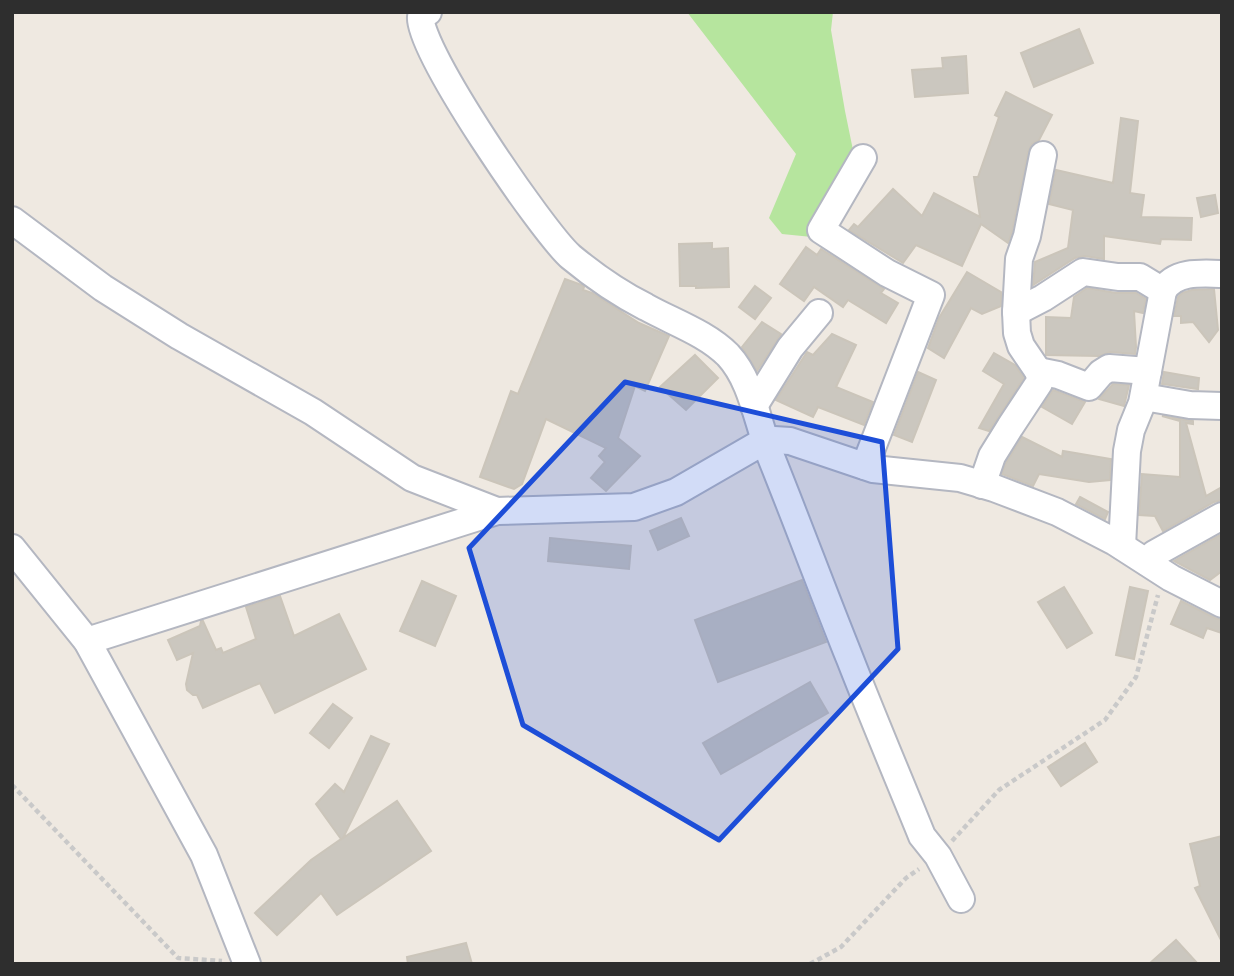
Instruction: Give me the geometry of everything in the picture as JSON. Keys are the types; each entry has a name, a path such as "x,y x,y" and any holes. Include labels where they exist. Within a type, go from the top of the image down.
{"street":[{"path":"428,12 421,17 420,24 425,39 469,118 551,235 570,256 611,286 643,306 691,329 724,352 741,371 765,443 922,836 938,856 961,899"},
{"path":"982,485 992,456 1040,383 1038,371 1021,346 1016,312 1019,259 1027,236 1043,155"},
{"path":"863,158 821,230 887,273 931,295 864,466"},
{"path":"12,220 103,288 178,336 313,412 412,478 497,511"},
{"path":"1016,312 1043,299 1083,272 1140,277 1163,291"},
{"path":"1122,546 1127,451 1131,429 1146,384 1163,291 1167,284 1178,277 1222,274"},
{"path":"754,406 790,348 819,313"},
{"path":"1038,371 1058,375 1089,387 1109,368 1190,405 1222,406"},
{"path":"87,641 497,511 634,507 676,492 759,444 774,440 790,441 873,469 960,478 1033,502 1058,512 1122,546 1171,578 1222,604"},
{"path":"1147,562 1154,554 1222,516"},
{"path":"12,548 87,641 204,855 247,963"}],"path":[{"path":"810,964 841,947 906,878 938,856 999,789 1105,720 1136,677 1156,597 1171,578"},
{"path":"12,785 178,958 247,963"}],"highlighted area":[{"path":"625,382 882,442 898,649 719,840 523,725 469,548"}],"green space":[{"path":"687,12 833,12 831,30 854,155 812,237 782,234 769,218 796,154"}],"building":[{"path":"1079,29 1093,63 1034,87 1021,53"},
{"path":"966,56 968,93 915,97 912,70 943,68 942,58"},
{"path":"1006,92 1052,115 1039,140 1032,144 1028,152 1008,243 981,224 962,266 916,245 903,263 849,230 854,224 858,227 893,189 922,216 934,193 980,217 974,177 978,177 999,117 995,115"},
{"path":"1121,118 1138,121 1130,193 1144,195 1141,217 1192,218 1191,240 1161,239 1160,244 1104,236 1104,259 1085,256 1075,258 1033,285 1035,262 1068,248 1073,210 1049,204 1056,170 1113,183"},
{"path":"1215,195 1218,213 1201,217 1197,198"},
{"path":"712,243 712,249 728,248 729,287 680,286 679,244"},
{"path":"806,247 817,255 821,249 884,289 881,293 898,303 886,323 848,300 843,307 814,287 804,301 780,284"},
{"path":"967,272 1001,292 1001,306 982,314 971,308 944,358 928,348 939,318"},
{"path":"565,279 582,285 583,290 639,323 669,336 645,391 635,386 618,438 640,456 606,491 591,478 605,462 599,456 606,448 546,419 522,484 514,489 480,477 511,391 518,394"},
{"path":"755,286 771,298 755,319 739,307"},
{"path":"1087,288 1136,293 1146,299 1143,313 1134,311 1135,354 1110,352 1099,356 1046,355 1046,317 1071,318 1074,297"},
{"path":"1214,289 1218,330 1209,342 1193,322 1181,323 1181,316 1174,316 1178,297 1182,293"},
{"path":"762,322 781,334 757,371 742,347"},
{"path":"832,334 856,345 836,387 873,402 864,425 818,407 813,417 776,400 807,352 813,355"},
{"path":"994,353 1015,365 1024,378 989,431 979,428 1004,384 983,371"},
{"path":"695,355 718,378 686,410 660,387"},
{"path":"918,372 936,380 912,442 894,435"},
{"path":"1164,372 1199,378 1198,389 1162,384"},
{"path":"1113,384 1129,385 1124,406 1099,399"},
{"path":"1053,390 1085,402 1072,424 1042,407"},
{"path":"1162,416 1193,421 1193,424 1186,423 1206,496 1222,487 1222,500 1163,531 1155,516 1139,515 1142,474 1180,477 1180,421"},
{"path":"1022,437 1062,457 1063,451 1111,459 1110,480 1089,482 1039,474 1033,486 1002,474"},
{"path":"1080,497 1108,512 1105,519 1076,504"},
{"path":"681,518 689,536 658,550 650,531"},
{"path":"1222,534 1222,571 1210,580 1174,561"},
{"path":"550,538 631,546 629,569 548,561"},
{"path":"802,580 826,642 718,682 695,620"},
{"path":"422,581 456,596 435,646 400,631"},
{"path":"1064,587 1092,633 1067,648 1038,602"},
{"path":"1130,587 1148,591 1134,659 1116,655"},
{"path":"280,596 294,636 339,614 366,669 275,713 260,683 203,708 197,695 187,690 193,653 177,660 168,640 200,626 203,621 216,650 221,648 223,653 256,639 246,607"},
{"path":"1181,601 1222,620 1222,633 1207,628 1203,638 1171,624"},
{"path":"810,682 828,713 721,774 703,743"},
{"path":"333,704 352,718 329,748 310,733"},
{"path":"371,736 389,744 343,838 397,801 431,851 337,915 321,893 277,935 255,913 311,860 341,839 316,804 335,784 344,792"},
{"path":"1085,743 1097,762 1061,786 1048,767"},
{"path":"1222,836 1222,942 1195,888 1200,886 1190,844"},
{"path":"1176,940 1198,964 1149,964"},
{"path":"466,943 472,964 408,964 407,957"}]}
